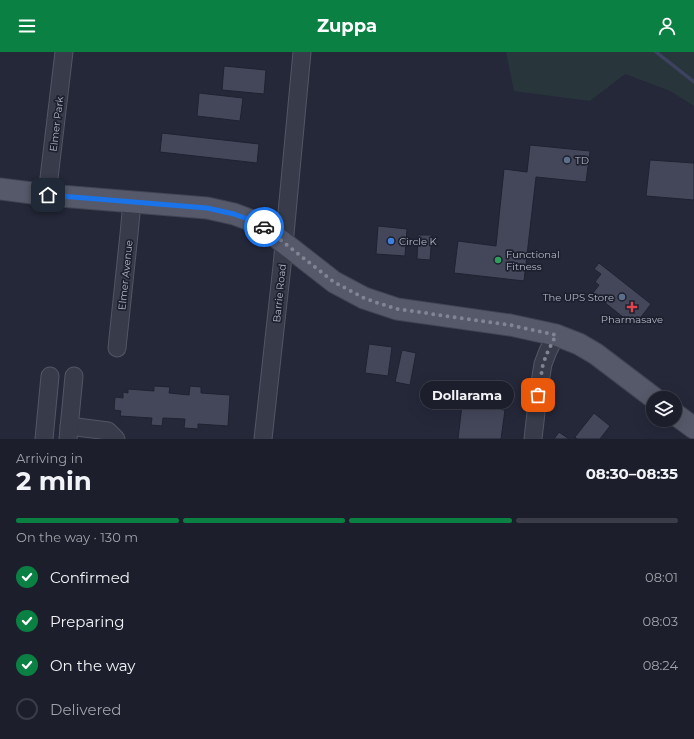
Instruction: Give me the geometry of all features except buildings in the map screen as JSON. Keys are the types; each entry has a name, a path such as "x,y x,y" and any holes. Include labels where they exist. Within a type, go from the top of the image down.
{"main road":[{"path":"0,190 207,208 234,214 250,220 266,229 334,282 364,298 397,309 510,325 556,335 579,344 596,354 646,392"},
{"path":"682,419 694,428"}],"street":[{"name":"Elmer Park","path":"48,195 64,52"},
{"name":"Barrie Road","path":"263,439 284,243 302,52"},
{"name":"Elmer Avenue","path":"116,348 132,202"},
{"path":"533,439 543,364 556,335"},
{"path":"44,439 50,376"},
{"path":"74,376 68,432 108,431 116,439"}],"shaded area":[{"path":"506,52 694,52 694,106 670,91 625,74 590,101 514,91"}],"waterway":[{"path":"656,52 694,82"}],"way so far":[{"path":"264,227 334,282 364,298 397,309 510,325 556,335 543,364 538,395"}],"place":[{"name":"TD","path":"567,160"},
{"name":"Circle K","path":"391,241"},
{"name":"Functional Fitness","path":"498,260"},
{"name":"The UPS Store","path":"622,297"},
{"name":"Pharmasave","path":"632,307"},
{"name":"Dollarama","path":"538,395"}],"route":[{"path":"48,195 207,208 234,214 264,227"}]}
